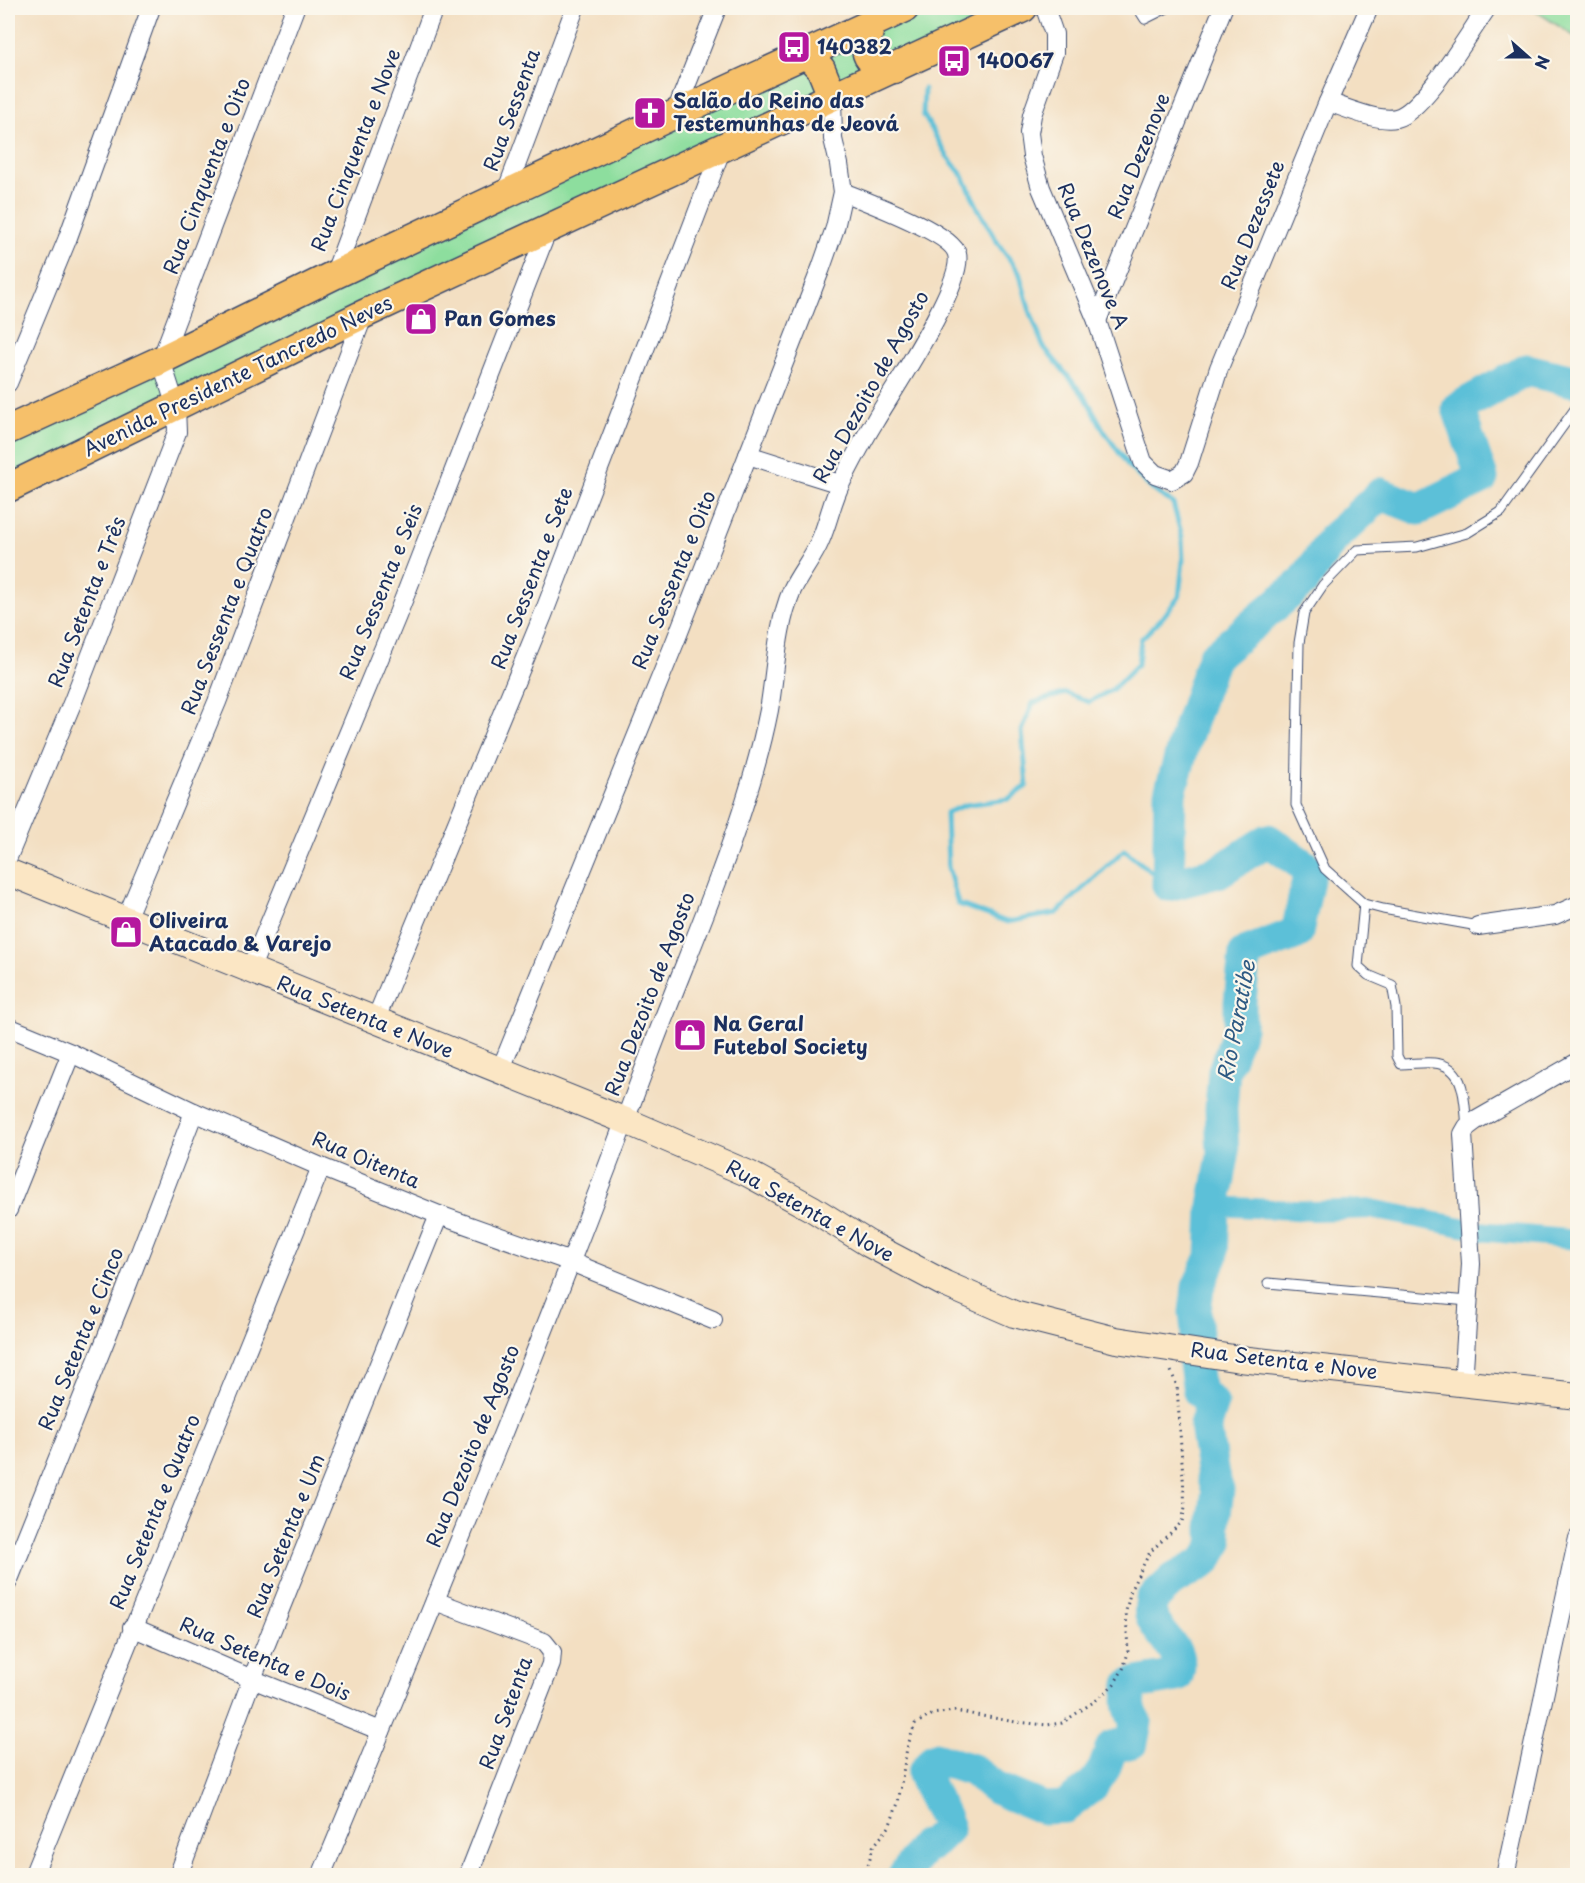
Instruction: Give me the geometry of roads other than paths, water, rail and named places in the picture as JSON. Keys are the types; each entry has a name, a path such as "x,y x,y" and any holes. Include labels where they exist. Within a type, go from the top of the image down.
{"main road":[{"path":"8,430 872,21 904,8"},
{"name":"Avenida Presidente Tancredo Neves","path":"9,490 364,314 1023,8"},
{"path":"872,21 865,46 869,58 876,64 894,69"},
{"path":"806,53 821,69 832,96"}],"street":[{"path":"8,383 67,240 152,8"},
{"name":"Rua Cinquenta e Oito","path":"160,360 295,8"},
{"name":"Rua Cinquenta e Nove","path":"333,275 434,8"},
{"name":"Rua Sessenta","path":"505,195 575,8"},
{"path":"675,114 717,8"},
{"name":"Rua Dezenove A","path":"1045,8 1054,34 1054,53 1032,115 1029,133 1032,156 1041,188 1097,321 1143,462 1155,474 1172,480 1184,473 1189,463"},
{"name":"Rua Dezenove","path":"1097,321 1223,8"},
{"path":"1328,102 1378,117 1394,118 1406,114 1447,66 1487,8"},
{"name":"Rua Dezessete","path":"1189,463 1219,368 1365,9"},
{"name":"Rua Sessenta e Oito","path":"500,1071 748,455 835,228 843,192 833,139 832,96"},
{"name":"Rua Sessenta e Sete","path":"375,1021 543,615 722,148"},
{"name":"Rua Dezoito de Agosto","path":"321,1875 435,1601 571,1262 746,802 768,712 785,607 799,574 820,543 840,484 873,423 925,338 952,285 959,259 956,248 944,238 918,224 843,192"},
{"name":"Rua Sessenta e Seis","path":"250,970 397,616 548,229"},
{"name":"Rua Sessenta e Quatro","path":"125,921 218,702 364,314"},
{"name":"Rua Setenta e Três","path":"8,857 73,701 177,432 176,407 160,360"},
{"path":"748,455 840,484"},
{"name":"Rua Setenta e Nove","path":"8,872 626,1121 749,1174 813,1209 869,1244 945,1284 1014,1314 1116,1340 1240,1359 1578,1396"},
{"path":"1478,926 1554,915 1578,905"},
{"name":"Rua Oitenta","path":"8,1028 71,1053 194,1112 321,1167 439,1215 571,1262 713,1320"},
{"path":"8,1210 71,1053"},
{"path":"1463,1383 1471,1264 1463,1134 1467,1127 1503,1103 1578,1062"},
{"name":"Rua Setenta e Cinco","path":"8,1582 124,1294 194,1112"},
{"name":"Rua Setenta e Quatro","path":"33,1875 321,1167"},
{"name":"Rua Setenta e Um","path":"178,1875 252,1679 439,1215"},
{"path":"1505,1875 1578,1538"},
{"name":"Rua Setenta","path":"435,1601 544,1642 552,1652 551,1664 468,1875"},
{"name":"Rua Setenta e Dois","path":"132,1627 381,1731"}],"lane":[{"path":"1138,8 1145,19 1167,8"},
{"path":"1478,926 1364,904 1325,869 1296,805 1299,644 1304,613 1323,585 1357,550 1417,547 1467,533 1501,512 1578,405"},
{"path":"1364,904 1358,966 1368,975 1392,985 1396,1007 1397,1056 1401,1064 1436,1063 1450,1068 1461,1081 1467,1127"},
{"path":"1268,1283 1468,1302"}],"waterway":[{"path":"924,89 923,114 947,156 963,176 999,245 1019,272 1043,346 1086,398 1104,431 1130,468 1154,491 1173,503 1182,537 1183,561 1179,597 1141,639 1138,664 1113,689 1089,702 1066,693 1033,703 1022,731 1027,786 1008,799 965,805 946,813 948,867 958,904 1007,922 1057,913 1124,850 1168,885"},
{"name":"Rio Paratibe","path":"904,1876 924,1846 931,1845 948,1828 923,1774 935,1758 972,1770 997,1789 1043,1808 1065,1807 1093,1785 1104,1769 1112,1747 1132,1742 1136,1722 1129,1704 1131,1684 1177,1676 1178,1658 1154,1623 1151,1613 1152,1600 1174,1579 1205,1562 1217,1542 1213,1528 1218,1490 1213,1476 1205,1425 1212,1403 1199,1391 1194,1357 1198,1287 1212,1257 1214,1206 1223,1156 1221,1109 1224,1071 1240,1028 1245,953 1297,933 1310,870 1268,840 1218,872 1168,885 1170,793 1213,658 1304,581 1332,540 1381,494 1419,509 1482,478 1458,408 1527,370 1573,381 1578,379"},
{"path":"1214,1206 1314,1211 1372,1209 1462,1227"},
{"path":"1479,1231 1578,1240"}],"place":[{"name":"140382","path":"794,47"},
{"name":"140067","path":"954,61"},
{"name":"Salão do Reino das Testemunhas de Jeová","path":"650,113"},
{"name":"Pan Gomes","path":"421,319"},
{"name":"Oliveira Atacado & Varejo","path":"126,932"},
{"name":"Na Geral Futebol Society","path":"690,1035"}]}
